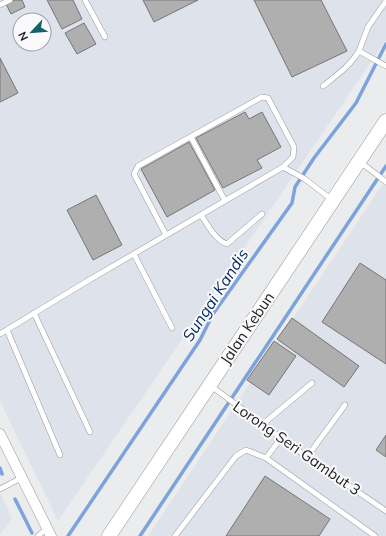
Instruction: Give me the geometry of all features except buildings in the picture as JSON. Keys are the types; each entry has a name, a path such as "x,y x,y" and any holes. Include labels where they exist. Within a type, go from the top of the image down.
{"main road":[{"name":"Jalan Kebun","path":"109,536 332,201 382,129"}],"street":[{"path":"0,434 49,532"}],"lane":[{"path":"0,5 10,0"},
{"path":"85,0 105,37"},
{"path":"323,86 346,68 354,59 359,51 368,27 386,1"},
{"path":"359,51 386,66"},
{"path":"0,334 84,283 283,167 293,157 294,147 268,98 262,97 138,166 134,174 166,235"},
{"path":"191,137 225,201"},
{"path":"359,161 384,180"},
{"path":"283,167 305,179 332,201"},
{"path":"201,215 213,232 222,242 227,244 262,214"},
{"path":"134,254 172,328"},
{"path":"34,313 90,432"},
{"path":"7,330 60,455"},
{"path":"263,424 312,383"},
{"name":"Lorong Seri Gambut 3","path":"209,385 307,457 386,511"},
{"path":"307,457 345,405"},
{"path":"266,458 281,438"},
{"path":"176,536 236,456 246,450 266,458 375,536"},
{"path":"0,490 21,478"},
{"path":"38,536 49,532"}],"shaded area":[{"path":"0,0 386,0 386,40 58,521 0,401"},
{"path":"386,179 386,536 148,536"},
{"path":"0,493 12,518 0,535"}],"waterway":[{"name":"Sungai Kandis","path":"68,536 200,340 213,314 292,203 295,187 314,158 356,103 386,44"},
{"path":"140,536 386,166"},
{"path":"0,468 2,474"},
{"path":"15,499 32,533"}]}
